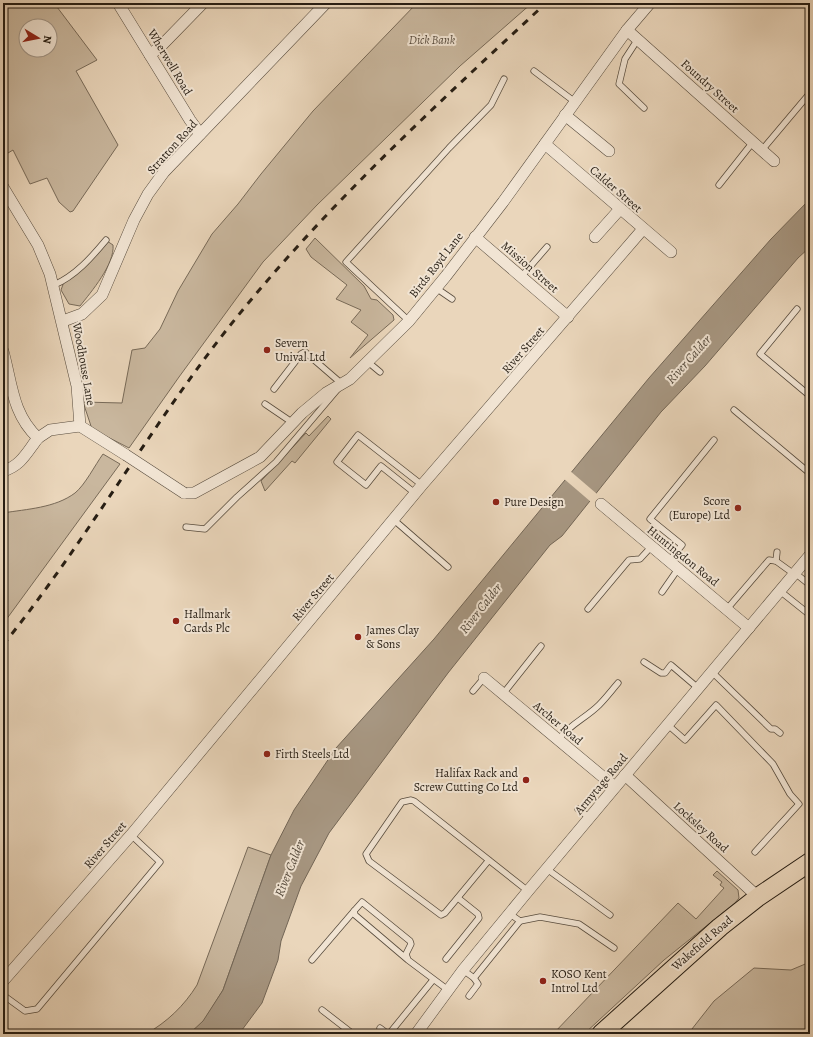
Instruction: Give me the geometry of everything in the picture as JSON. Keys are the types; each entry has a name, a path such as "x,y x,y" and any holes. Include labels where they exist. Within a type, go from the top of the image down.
{"main road":[{"name":"Wakefield Road","path":"601,1034 720,927 758,897 810,862"}],"street":[{"name":"Wherwell Road","path":"118,3 200,134"},
{"path":"150,55 163,44 203,3"},
{"name":"Stratton Road","path":"63,321 82,314 102,295 134,220 148,194 164,172 326,3"},
{"name":"Birds Royd Lane","path":"80,426 189,493 260,457 326,393 342,384 368,362 409,321 436,288 545,144 627,30 650,3"},
{"name":"Foundry Street","path":"627,30 774,161"},
{"path":"565,115 609,150"},
{"name":"Calder Street","path":"545,144 671,252"},
{"name":"Woodhouse Lane","path":"3,187 45,258 54,285 77,386 80,426"},
{"path":"595,237 620,209"},
{"name":"River Street","path":"3,981 131,835 419,489 643,229"},
{"name":"Mission Street","path":"475,237 568,317"},
{"path":"3,351 12,394 18,412 27,426 38,438"},
{"path":"3,471 22,461 38,438 50,430 80,426"},
{"name":"Huntingdon Road","path":"601,504 749,628"},
{"name":"Armytage Road","path":"416,1034 463,970 528,891 795,573 808,560"},
{"name":"Archer Road","path":"484,678 615,787"},
{"name":"Locksley Road","path":"625,775 758,897"}],"lane":[{"path":"638,39 625,59 619,84 644,108"},
{"path":"534,71 575,102"},
{"path":"409,321 346,262 449,148 491,105 504,78"},
{"path":"762,150 810,93"},
{"path":"719,185 753,142"},
{"path":"54,285 78,270 91,258 106,240"},
{"path":"521,277 547,247"},
{"path":"436,288 452,300"},
{"path":"797,309 760,354 810,396"},
{"path":"186,527 205,529 216,519 236,497 276,462 342,384 305,352 301,354 274,389"},
{"path":"368,362 380,372"},
{"path":"264,404 293,424"},
{"path":"734,410 807,471 810,467"},
{"path":"358,435 392,462 419,489 381,466 366,485 337,462 358,435"},
{"path":"669,561 682,545 650,519 714,440"},
{"path":"394,520 448,567"},
{"path":"588,609 629,560 640,559 651,547"},
{"path":"776,561 777,552"},
{"path":"727,609 769,560 776,561 810,585"},
{"path":"662,592 678,569"},
{"path":"780,591 810,615"},
{"path":"503,694 541,646"},
{"path":"644,662 661,673 665,672 671,665 698,688"},
{"path":"712,672 771,729 775,728 780,733"},
{"path":"473,691 484,678"},
{"path":"558,740 567,728 578,722 599,705 618,683"},
{"path":"668,725 685,740 716,705 773,764 790,794 799,804 755,852"},
{"path":"489,860 458,898 444,913 439,914 367,858 367,851 402,802 408,800 414,801 489,860 528,891"},
{"path":"578,809 590,818"},
{"path":"3,995 25,1011 37,1009 160,862 131,835"},
{"path":"547,869 610,914"},
{"path":"446,959 479,918 478,914 458,898"},
{"path":"312,960 362,902 410,941 411,944 406,954 408,960"},
{"path":"354,911 355,915 408,960 448,990"},
{"path":"510,914 520,921"},
{"path":"474,978 520,921 540,917 579,924 614,948"},
{"path":"463,970 474,978 478,984 469,996"},
{"path":"380,1028 389,1034 433,980"},
{"path":"322,1010 353,1034"}],"green space":[{"path":"3,3 54,3 97,60 76,71 118,145 73,211 70,212 59,202 47,178 30,184 13,150 3,156"},
{"name":"Dick Bank","path":"417,3 532,3 460,66 317,205 263,262 129,448 92,429 83,402 122,403 132,350 145,348 160,329 178,291 212,234 313,111"},
{"path":"315,238 364,286 371,299 377,300 393,315 394,320 350,358 368,335 351,322 361,310 336,299 347,285 311,257 306,249"},
{"path":"107,241 113,245 113,253 106,269 80,306 69,304 61,290 65,279"},
{"path":"328,416 331,419 295,463 292,461 265,491 261,481 306,433 309,436"},
{"path":"103,454 120,464 3,624 3,513 50,505 67,498 79,489"},
{"path":"248,847 271,855 223,990 203,1022 189,1034 146,1034 174,1013 197,985"},
{"path":"717,871 738,890 739,898 735,903 664,960 584,1034 553,1034 678,903 696,919 724,888 720,885 722,882 713,875"},
{"path":"810,962 810,1034 688,1034 714,1001 754,968 791,970"}],"water":[{"name":"River Calder","path":"810,199 810,247 798,258 705,366 661,412 562,536 550,545 448,673 329,833 301,886 281,941 278,960 262,1003 239,1034 189,1034 203,1021 223,990 271,855 294,810 336,748 434,639 649,378 771,239"}],"pier":[{"path":"569,470 597,494 591,502 563,478"}],"railway":[{"path":"3,645 60,570 193,375 221,337 258,292 336,205 418,123 546,3"}],"place":[{"name":"Severn Unival Ltd","path":"267,350"},
{"name":"Pure Design","path":"496,502"},
{"name":"Score (Europe) Ltd","path":"738,508"},
{"name":"Hallmark Cards Plc","path":"176,621"},
{"name":"James Clay & Sons","path":"358,637"},
{"name":"Firth Steels Ltd","path":"267,754"},
{"name":"Halifax Rack and Screw Cutting Co Ltd","path":"526,780"},
{"name":"KOSO Kent Introl Ltd","path":"543,981"}]}
